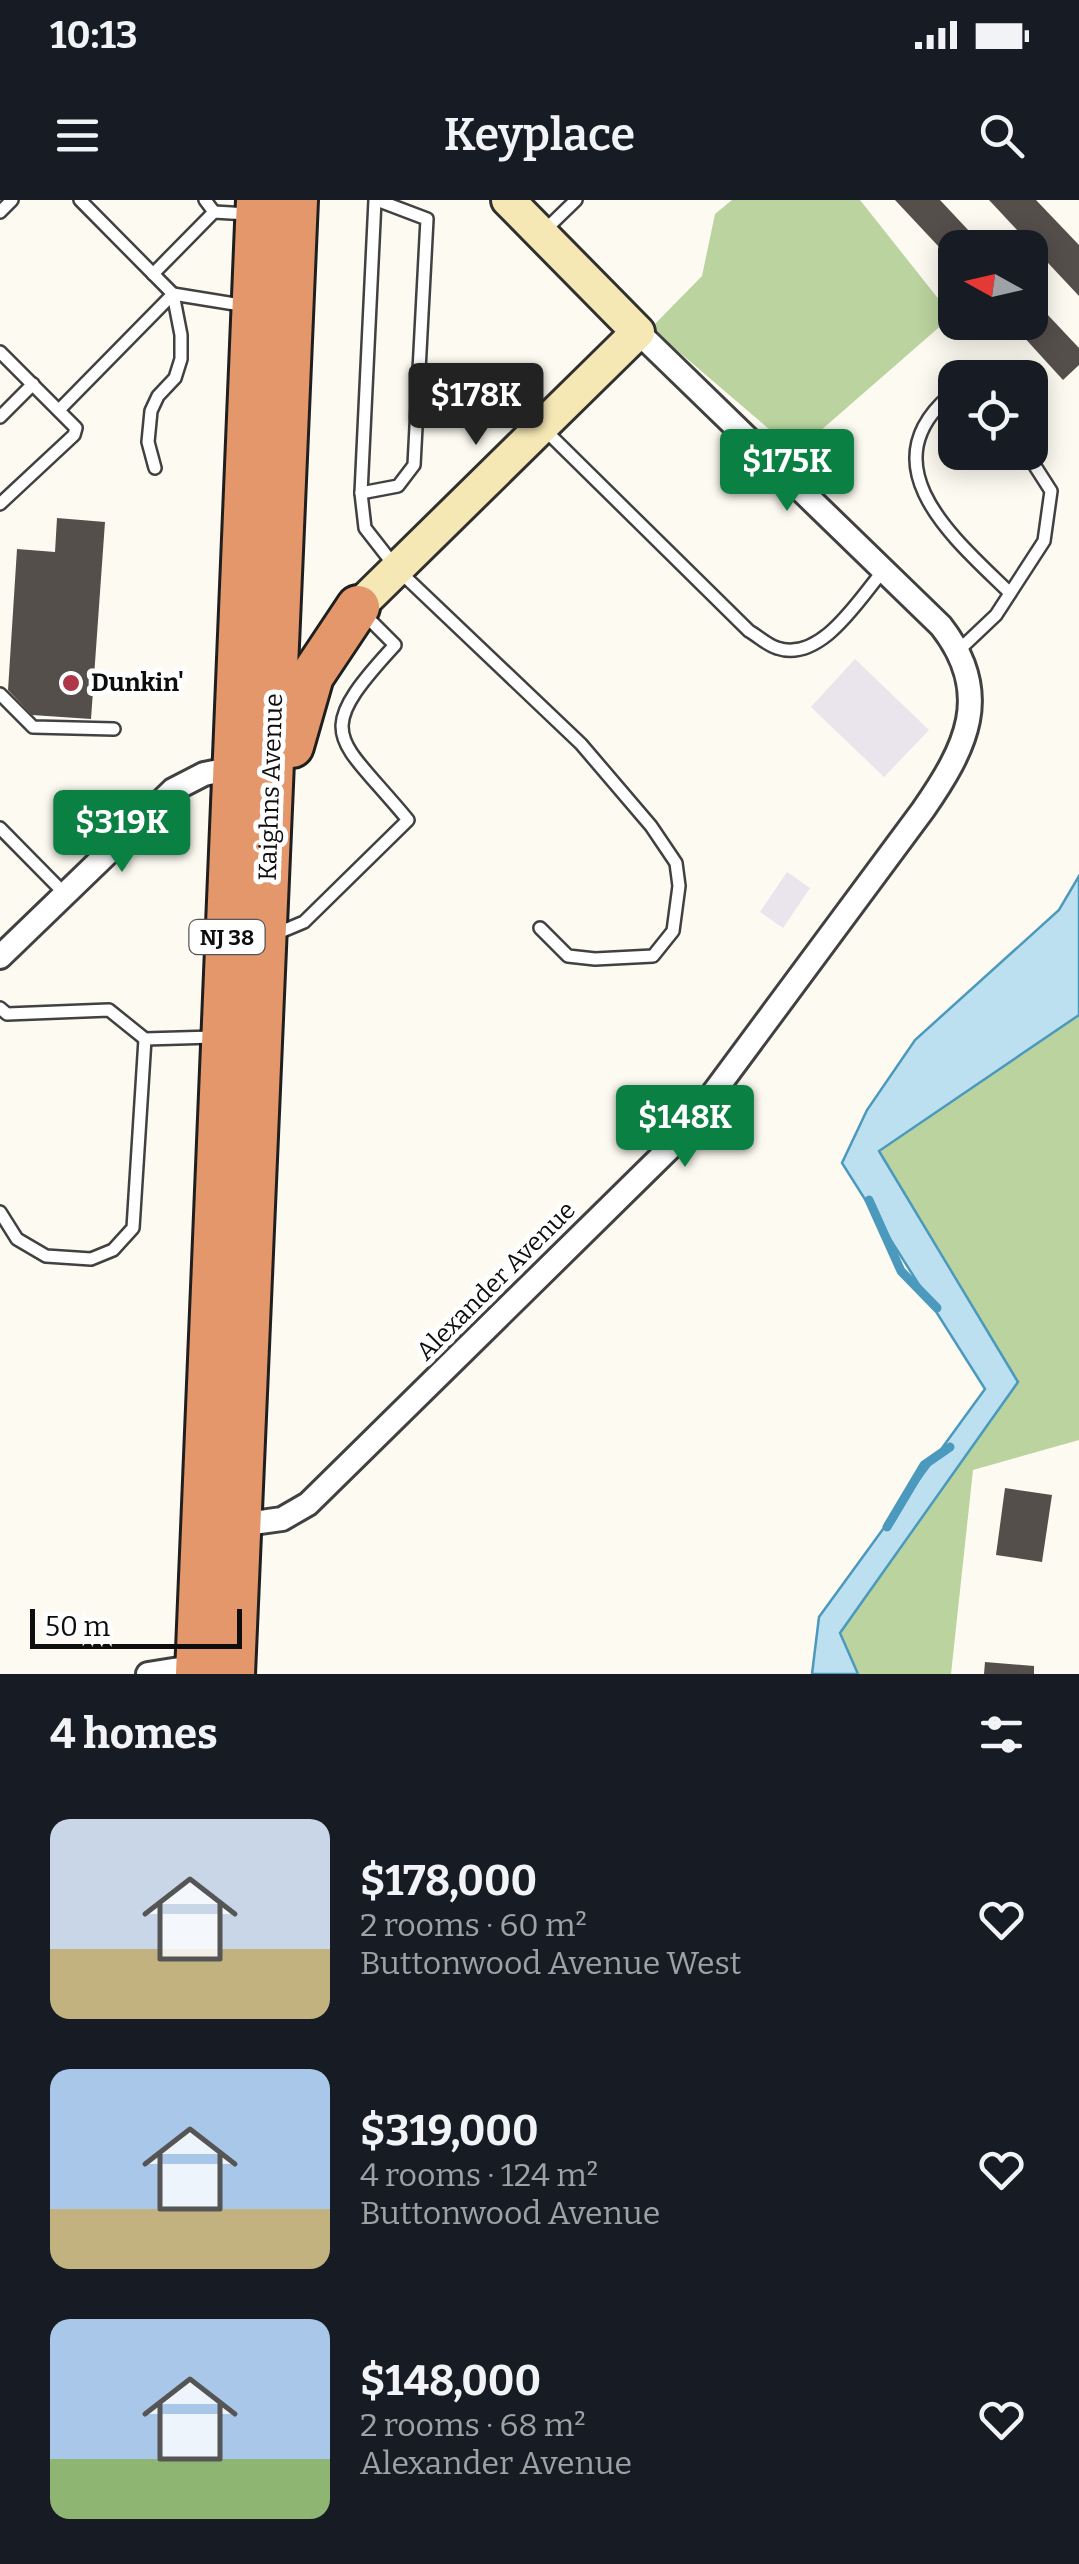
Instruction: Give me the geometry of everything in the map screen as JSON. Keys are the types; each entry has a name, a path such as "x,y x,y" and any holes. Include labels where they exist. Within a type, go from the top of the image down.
{"highway":[{"name":"Kaighns Avenue","path":"209,1671 222,1037 253,306 270,205"},
{"name":"Kaighns Avenue","path":"209,1671 239,1524 267,874 270,205"},
{"path":"267,874 303,695 358,608"}],"street":[{"path":"508,200 941,626 958,651"},
{"path":"358,608 638,332"},
{"name":"Alexander Avenue","path":"239,1524 282,1519 324,1490 680,1138 940,785 968,727 971,712 958,651"},
{"path":"0,957 173,790 204,774 234,768"},
{"path":"148,1674 209,1671"}],"lane":[{"path":"0,212 12,200"},
{"path":"80,200 173,294 181,359 175,378 158,396 150,412 148,442 155,468"},
{"path":"205,200 214,212"},
{"path":"360,493 398,486 414,465 426,218 376,200 360,493 364,528 397,569 581,744 651,826 676,862 680,886 672,931 653,956 568,956 540,928"},
{"path":"541,234 576,200"},
{"path":"153,274 214,212 270,205"},
{"path":"173,294 253,306"},
{"path":"60,408 173,294"},
{"path":"0,352 72,420 74,435 0,504"},
{"path":"0,416 33,384"},
{"path":"938,406 927,415 916,457 922,495 951,535 1010,593"},
{"path":"542,427 750,631 774,648 793,651 823,639 883,571"},
{"path":"958,651 996,615 1044,541 1051,490 1038,470"},
{"path":"264,938 304,922 408,820 340,738 340,720 355,688 395,645 358,608"},
{"path":"0,694 33,727 114,729"},
{"path":"0,828 65,894"},
{"path":"2,1015 108,1010 145,1039 222,1037"},
{"path":"0,1212 17,1239 46,1256 91,1259 113,1250 132,1228 145,1039"}],"shaded area":[{"path":"855,659 929,730 884,777 811,707"},
{"path":"787,872 810,888 783,928 760,912"}],"green space":[{"path":"732,200 860,200 938,298 938,328 796,452 651,328 702,276 715,214"},
{"path":"1079,1015 1079,1440 973,1470 951,1674 858,1674 839,1633 1018,1382 879,1151"}],"water":[{"path":"1079,876 1079,1015 879,1151 1018,1382 840,1633 858,1674 812,1674 819,1617 985,1389 842,1163 867,1110 915,1040 1059,910"}],"building":[{"path":"895,200 940,200 968,230 938,230 938,246"},
{"path":"989,200 1036,200 1079,245 1079,296 1048,263 1048,230 1017,230"},
{"path":"1048,315 1079,348 1079,365 1063,380 1026,340 1048,340"},
{"path":"57,518 105,522 91,719 32,715 8,690 17,549 55,552"},
{"path":"1005,1488 1052,1495 1042,1562 996,1555"},
{"path":"985,1662 1034,1666 1034,1674 984,1674"}],"waterway":[{"path":"869,1200 901,1271 937,1308"},
{"path":"887,1527 924,1465 950,1447"}],"place":[{"name":"Dunkin'","path":"71,683"}]}
